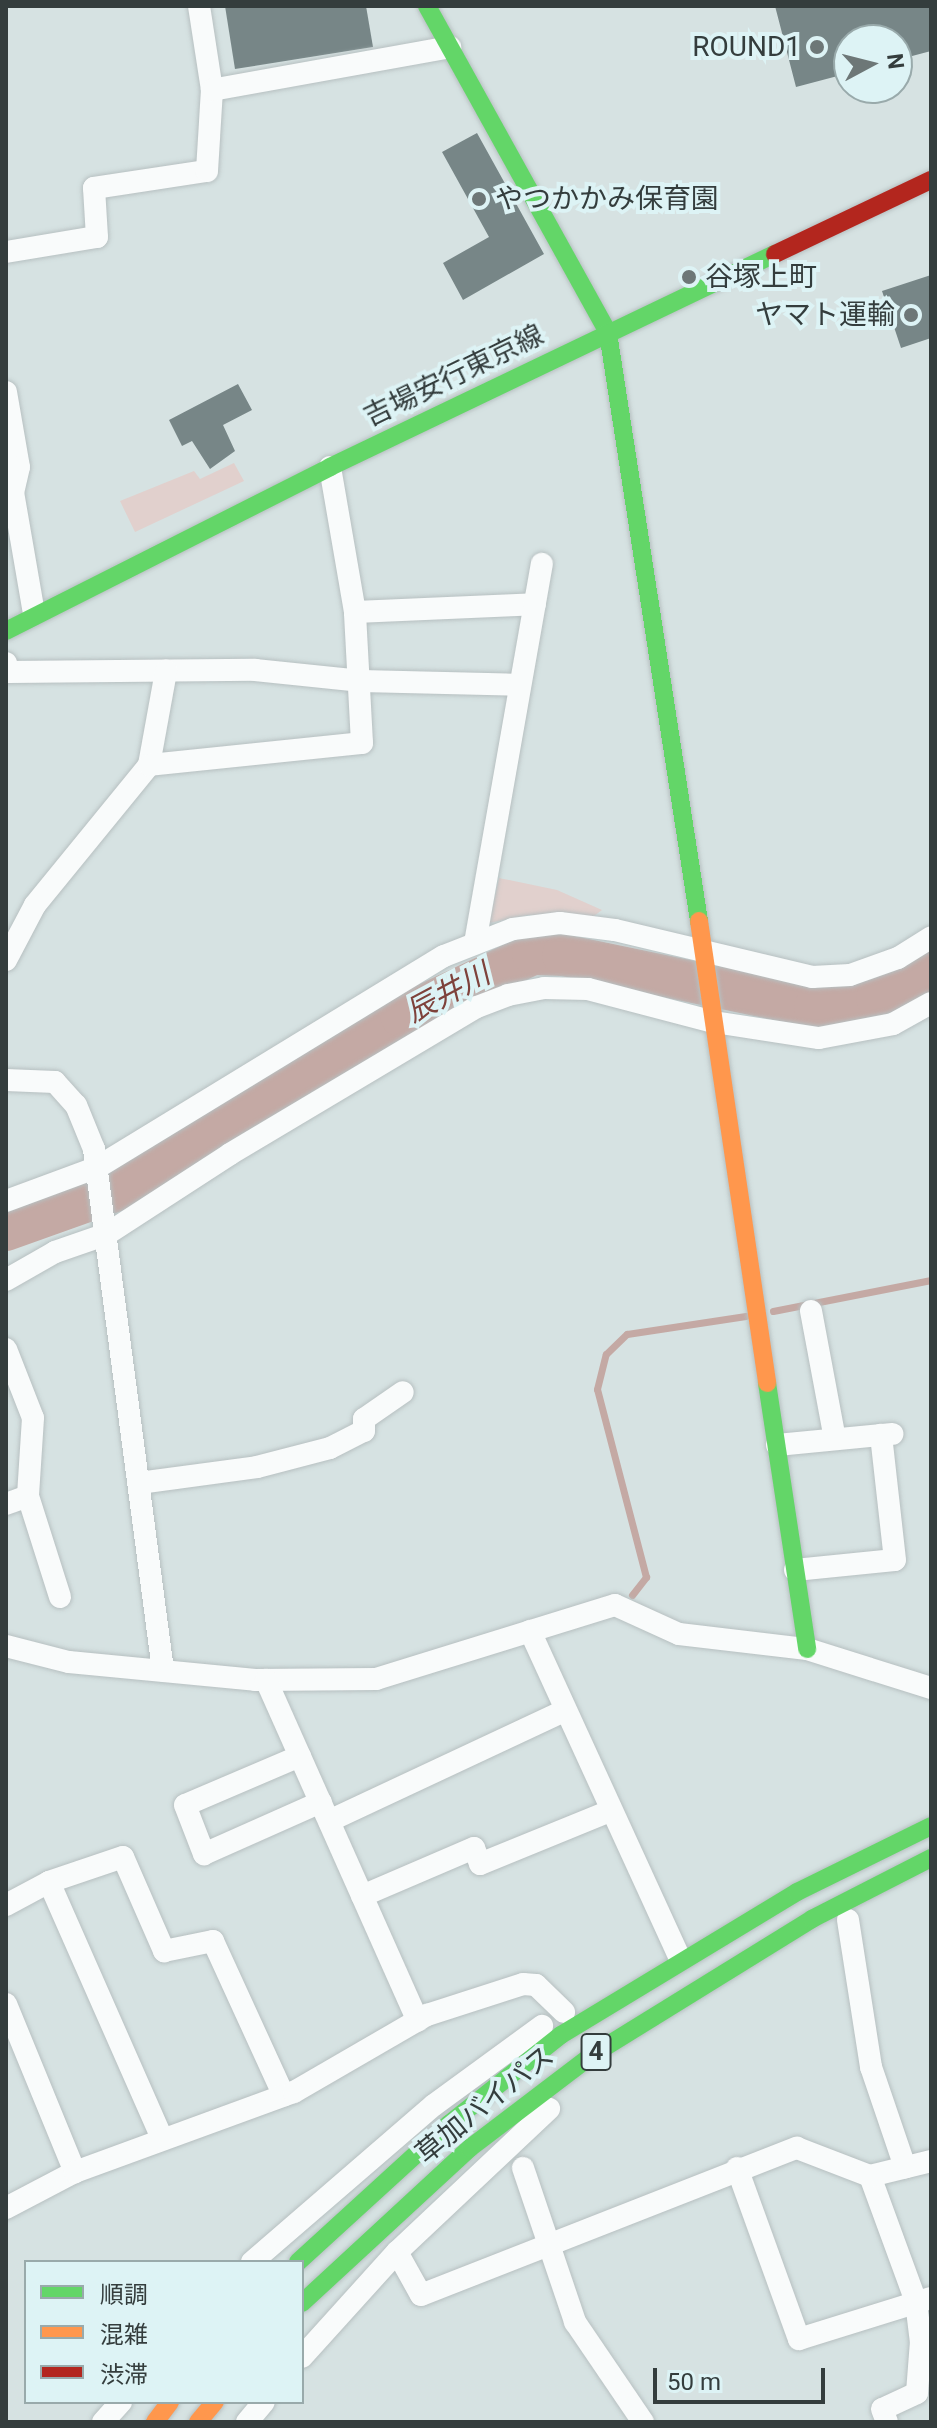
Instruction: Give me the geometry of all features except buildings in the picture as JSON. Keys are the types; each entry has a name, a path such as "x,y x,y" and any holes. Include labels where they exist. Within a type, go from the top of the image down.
{"main road":[{"path":"427,6 608,333 706,956 807,1649"},
{"name":"吉場安行東京線","path":"6,631 34,613 330,467 931,180"},
{"name":"草加バイパス","path":"300,2260 462,2114 561,2035 671,1964 931,1826"},
{"name":"草加バイパス","path":"304,2301 470,2148 592,2055 799,1927 931,1858"},
{"path":"155,2422 168,2404"},
{"path":"198,2422 213,2404"}],"street":[{"path":"6,252 97,237 94,188 207,171 212,90 199,6"},
{"path":"212,90 450,47"},
{"path":"6,392 19,467 13,492 34,613"},
{"path":"149,765 362,743 355,612 330,467"},
{"path":"475,943 542,564"},
{"path":"355,612 535,604"},
{"path":"6,663 8,672 255,670 361,681 520,685"},
{"path":"6,960 35,905 149,765 166,671"},
{"path":"6,1201 98,1172 252,1069 475,943 513,929 560,923 812,977 850,975 898,958 931,937"},
{"path":"6,1280 106,1227 353,1080 508,995 544,988 588,989 819,1038 893,1024 931,1003"},
{"path":"6,1080 55,1082 76,1105 98,1172 163,1670"},
{"path":"811,1311 835,1439"},
{"path":"6,1349 33,1418 28,1496 60,1597"},
{"path":"139,1483 257,1467 330,1448 364,1431 364,1419 403,1392"},
{"path":"777,1445 887,1434 895,1560 795,1570"},
{"path":"6,1504 28,1496"},
{"path":"6,1646 69,1662 266,1680 376,1679 615,1605 679,1634 807,1649 931,1688"},
{"path":"254,2260 434,2105 564,2012 671,1964 610,1811 562,1712 530,1631"},
{"path":"266,1680 418,2021"},
{"path":"300,1756 185,1805 204,1854 325,1812 562,1712"},
{"path":"362,1896 474,1848 480,1864 610,1811"},
{"path":"6,1905 49,1882 123,1857 164,1951 213,1941 284,2096"},
{"path":"49,1882 162,2138"},
{"path":"848,1920 871,2067 905,2167"},
{"path":"6,2208 75,2172 284,2096 418,2021 523,1984 536,1985 564,2012"},
{"path":"6,2004 75,2172"},
{"path":"304,2355 397,2252 554,2105 592,2055"},
{"path":"397,2252 421,2295 548,2241 797,2148 870,2176 931,2161"},
{"path":"523,2168 575,2322 643,2422"},
{"path":"737,2168 799,2339 923,2300"},
{"path":"870,2176 923,2300 917,2393 882,2409 887,2422"},
{"path":"103,2422 127,2404"},
{"path":"247,2422 262,2404"}],"shaded area":[{"path":"234,463 244,481 135,532 120,501 194,471 200,479"},
{"path":"499,878 557,890 602,910 594,916 528,915 489,923"}],"waterway":[{"name":"辰井川","path":"6,1230 124,1188 401,1016 533,954 563,955 815,1007 877,998 931,972"},
{"path":"773,1311 931,1280"},
{"path":"632,1595 646,1577 597,1389 606,1354 627,1334 746,1316"}],"traffic: fast":[{"path":"427,6 608,333 699,921"},
{"path":"6,631 330,467 775,254"},
{"path":"767,1383 807,1649"},
{"path":"300,2260 449,2124 561,2035 797,1892 931,1826"},
{"path":"304,2301 470,2148 592,2055 812,1919 931,1858"}],"traffic: slow":[{"path":"699,921 767,1383"},
{"path":"155,2422 168,2404"},
{"path":"198,2422 213,2404"}],"traffic: jam":[{"path":"775,254 931,180"}],"place":[{"name":"ROUND1","path":"817,47"},
{"name":"やつかかみ保育園","path":"479,199"},
{"name":"谷塚上町","path":"689,277"},
{"name":"ヤマト運輸","path":"911,315"}]}
